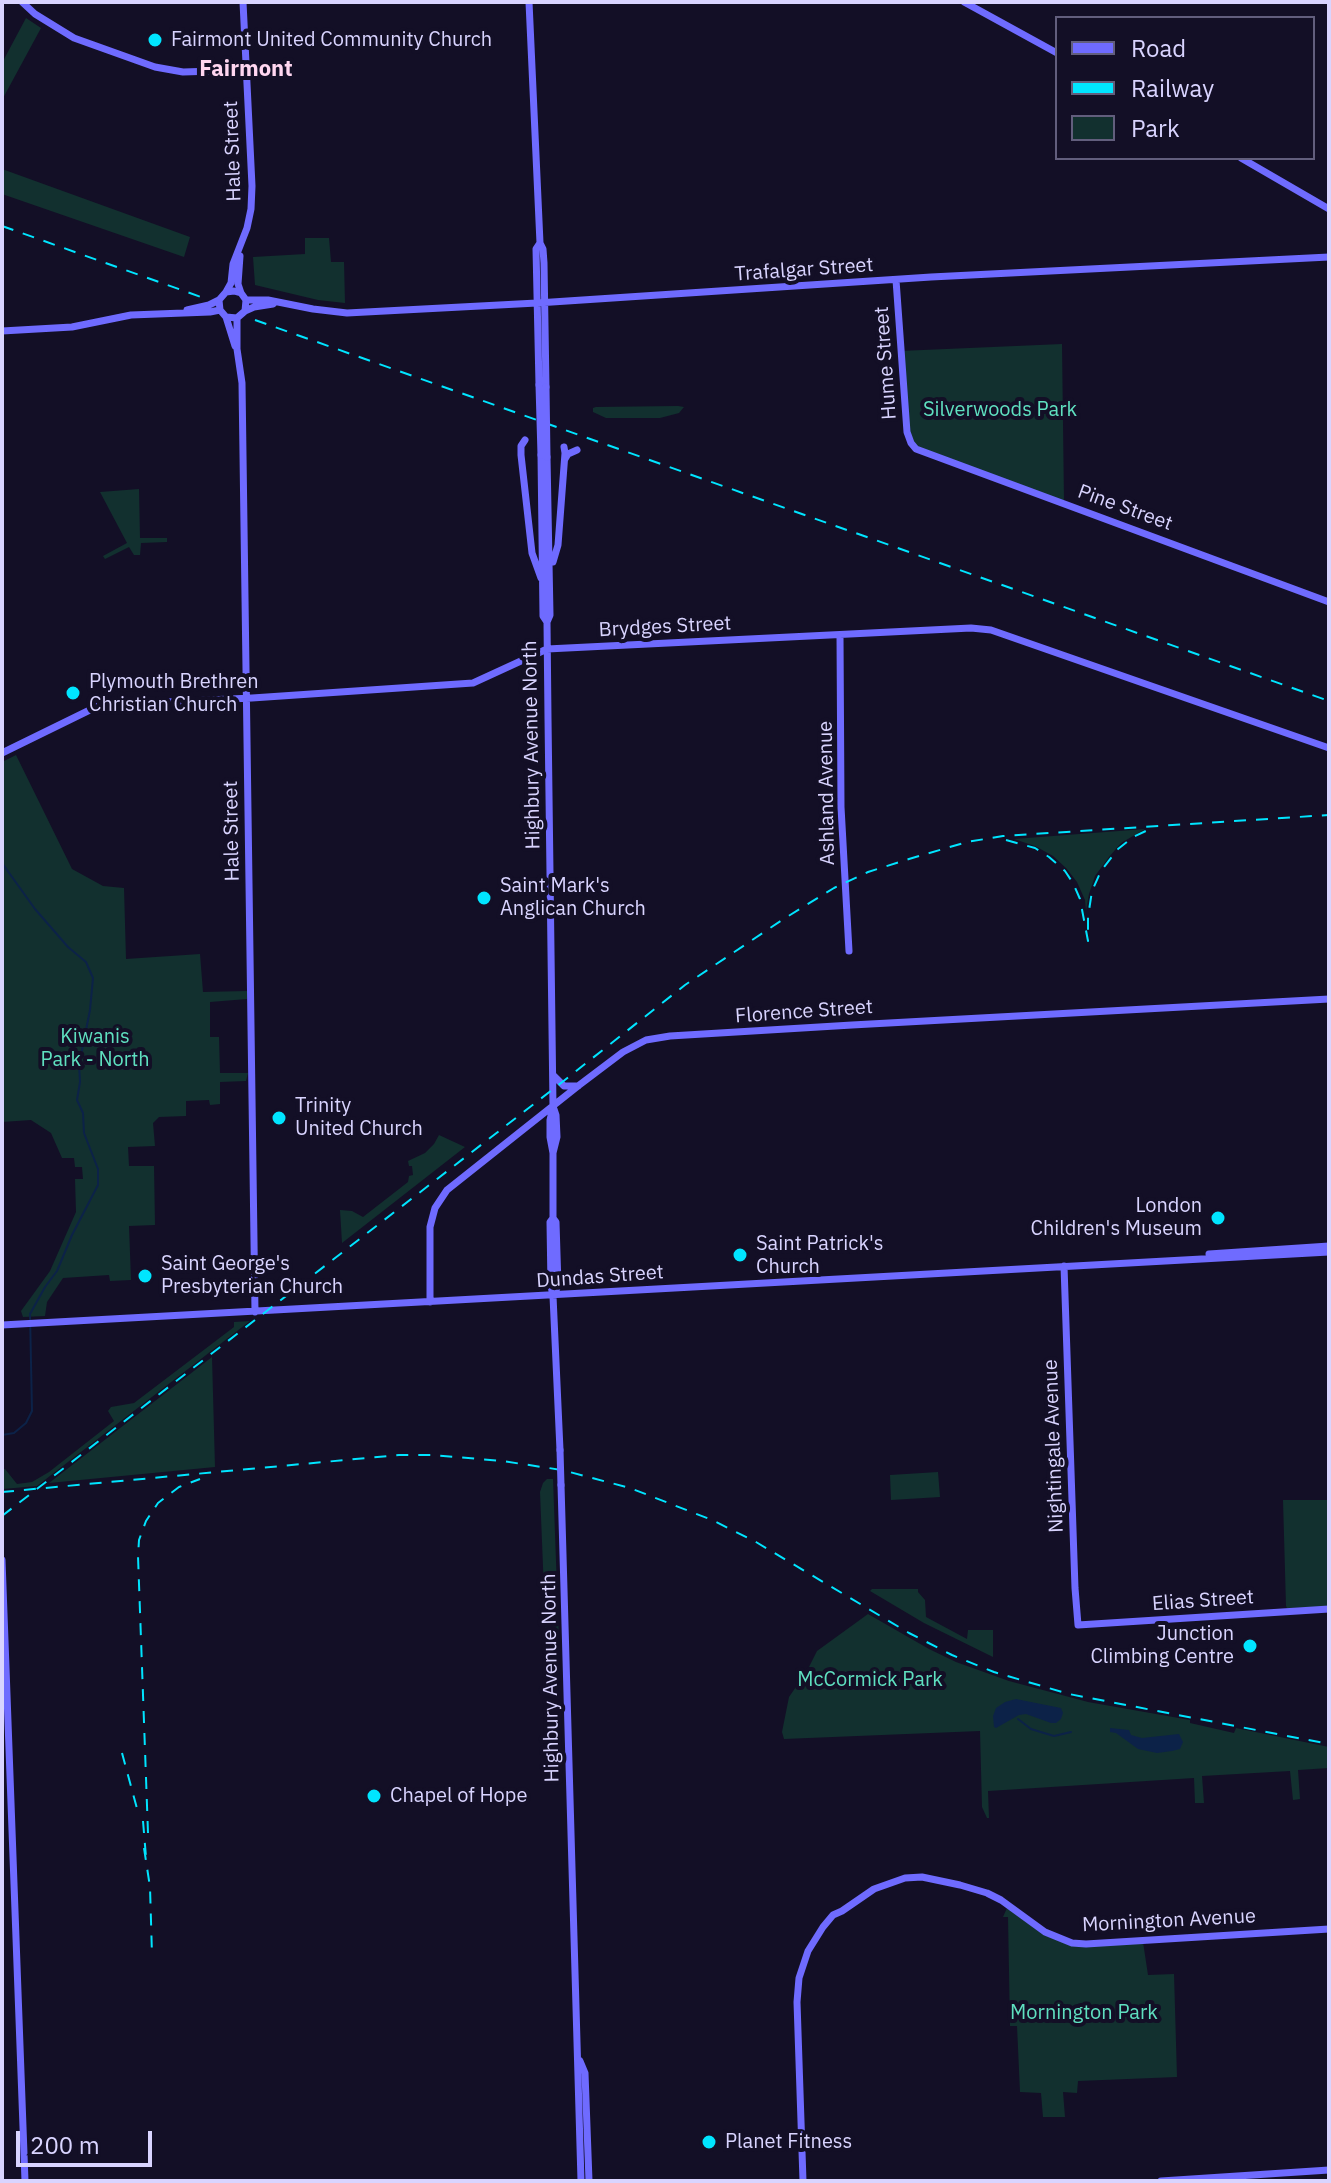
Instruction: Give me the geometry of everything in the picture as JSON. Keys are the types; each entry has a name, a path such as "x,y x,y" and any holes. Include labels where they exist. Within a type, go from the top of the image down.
{"main road":[{"path":"22,2 35,14 74,38 155,67 183,72 246,70"},
{"name":"Hale Street","path":"226,292 251,209 243,2"},
{"name":"Highbury Avenue North","path":"529,2 540,243 543,249 543,616 547,622"},
{"path":"964,2 1055,52"},
{"path":"1244,160 1329,209"},
{"name":"Hale Street","path":"240,249 238,284 243,296"},
{"name":"Trafalgar Street","path":"243,296 347,313 1329,257"},
{"name":"Hume Street","path":"896,280 907,431 911,443"},
{"path":"168,314 209,305 226,292 234,291 243,296 245,311 237,318 226,317 220,310 219,300"},
{"name":"Trafalgar Street","path":"245,311 282,303"},
{"path":"2,331 72,327 131,315 220,310"},
{"name":"Hale Street","path":"226,317 237,349"},
{"name":"Hale Street","path":"237,318 242,383 255,1312"},
{"path":"525,440 521,455 532,553 543,584"},
{"name":"Pine Street","path":"911,443 916,449 1329,602"},
{"path":"550,572 558,545 564,447"},
{"path":"564,461 568,454 577,450"},
{"name":"Highbury Avenue North","path":"544,456 550,572 547,649 553,1075 550,1120 553,1153 551,1286 568,1674 568,1773 581,2181"},
{"name":"Brydges Street","path":"2,753 100,705 473,683 547,649 971,628 991,630 1329,748"},
{"name":"Ashland Avenue","path":"840,635 841,807 849,951"},
{"name":"Florence Street","path":"430,1302 430,1227 435,1208 453,1185 623,1052 646,1040 670,1036 1329,999"},
{"path":"553,1075 564,1086 578,1086"},
{"path":"1270,1256 1285,1249"},
{"name":"Dundas Street","path":"1200,1258 1202,1255 1285,1249 1329,1249"},
{"name":"Dundas Street","path":"2,1325 1270,1256 1329,1249"},
{"name":"Nightingale Avenue","path":"1064,1266 1078,1625"},
{"path":"2,1560 25,2181"},
{"name":"Elias Street","path":"1078,1625 1329,1609"},
{"name":"Mornington Avenue","path":"803,2181 797,2002 799,1978 808,1951 833,1915 874,1889 905,1878 922,1877 959,1884 987,1893 1045,1932 1072,1943 1329,1929"},
{"name":"Highbury Avenue North","path":"579,2059 585,2073 589,2181"},
{"path":"1161,2181 1329,2170"}],"green space":[{"path":"26,18 41,28 2,100 2,63"},
{"path":"2,169 190,237 184,257 2,194"},
{"path":"305,238 329,238 331,262 344,262 345,303 255,285 253,257 305,254"},
{"name":"Silverwoods Park","path":"1062,344 1064,502 919,448 912,441 907,431 900,351"},
{"path":"596,407 684,407 679,413 660,418 606,418 593,412"},
{"path":"139,489 140,538 167,538 167,542 141,543 140,555 134,555 129,547 105,559 103,556 127,543 100,492"},
{"name":"Kiwanis Park - North","path":"16,755 72,869 103,886 124,888 126,959 200,954 203,992 247,991 247,999 210,1002 210,1037 219,1037 220,1073 248,1073 246,1081 220,1082 220,1104 210,1105 209,1100 186,1101 186,1116 159,1117 153,1123 155,1146 128,1147 129,1166 154,1166 155,1225 129,1226 131,1280 110,1281 109,1275 63,1278 47,1302 45,1316 23,1317 21,1311 50,1271 76,1212 75,1179 83,1179 82,1167 75,1167 74,1158 62,1158 51,1133 31,1120 2,1122 2,762"},
{"path":"1145,829 1121,843 1095,876 1086,911 1077,882 1066,868 1053,856 1014,839"},
{"path":"439,1135 465,1147 342,1243 340,1210 352,1211 363,1217 408,1182 409,1176 413,1175 408,1161 425,1153"},
{"path":"250,1321 37,1486 3,1489 2,1469 17,1484 32,1482 49,1472 114,1421 108,1411 111,1407 134,1403 234,1327 234,1322"},
{"path":"212,1357 215,1467 49,1483"},
{"path":"938,1472 940,1497 891,1500 890,1475"},
{"path":"547,1479 553,1479 559,1643 557,1671 551,1671 547,1666 540,1492"},
{"path":"1283,1500 1329,1500 1329,1607 1286,1606"},
{"path":"918,1589 925,1600 926,1617 967,1639 968,1630 993,1630 993,1657 924,1623 870,1591"},
{"name":"McCormick Park","path":"868,1614 956,1662 1009,1681 1088,1702 1190,1720 1190,1723 1234,1733 1236,1728 1329,1747 1329,1768 1298,1770 1300,1799 1293,1800 1290,1771 1202,1776 1204,1803 1195,1803 1194,1778 988,1791 987,1818 982,1807 980,1731 784,1739 782,1732 789,1697 817,1651"},
{"name":"Mornington Park","path":"1007,1908 1044,1935 1067,1943 1143,1942 1148,1975 1174,1974 1177,2077 1078,2081 1077,2093 1063,2092 1065,2117 1043,2117 1041,2093 1020,2092 1017,2026 1010,2026 1008,1917 1003,1917"}],"water":[{"path":"1016,1699 1061,1708 1061,1719 1051,1723 1026,1714 994,1727 996,1708"},
{"path":"1110,1728 1129,1730 1131,1735 1142,1738 1179,1734 1183,1742 1180,1749 1157,1753 1138,1749 1110,1732"}],"waterway":[{"path":"2,863 35,909 68,947 86,962 93,978 79,1065 77,1100 83,1113 84,1133 98,1169 98,1185 57,1271 30,1314 32,1411 26,1423 14,1433 2,1435"},
{"path":"1018,1719 1031,1729 1054,1736 1071,1732"}],"railway":[{"path":"2,226 201,297"},
{"path":"255,320 1329,701"},
{"path":"2,1516 685,985 834,888 868,872 909,859 967,842 1003,836 1329,815"},
{"path":"1006,840 1035,848 1065,871 1080,899 1088,941 1092,891 1101,871 1118,849 1150,829"},
{"path":"2,1492 399,1455 502,1461 562,1470 630,1488 712,1520 756,1542 909,1633 994,1672 1069,1694 1329,1744"},
{"path":"148,1833 139,1540 146,1521 158,1503 179,1487 200,1479"},
{"path":"122,1753 139,1816"},
{"path":"143,1821 146,1857"},
{"path":"144,1848 150,1887 152,1955"}],"place":[{"name":"Fairmont United Community Church","path":"155,40"},
{"name":"Plymouth Brethren Christian Church","path":"73,693"},
{"name":"Saint Mark's Anglican Church","path":"484,898"},
{"name":"Trinity United Church","path":"279,1118"},
{"name":"London Children's Museum","path":"1218,1218"},
{"name":"Saint Patrick's Church","path":"740,1255"},
{"name":"Saint George's Presbyterian Church","path":"145,1276"},
{"name":"Junction Climbing Centre","path":"1250,1646"},
{"name":"Chapel of Hope","path":"374,1796"},
{"name":"Planet Fitness","path":"709,2142"}],"district":[{"name":"Fairmont","path":"246,70"}]}
